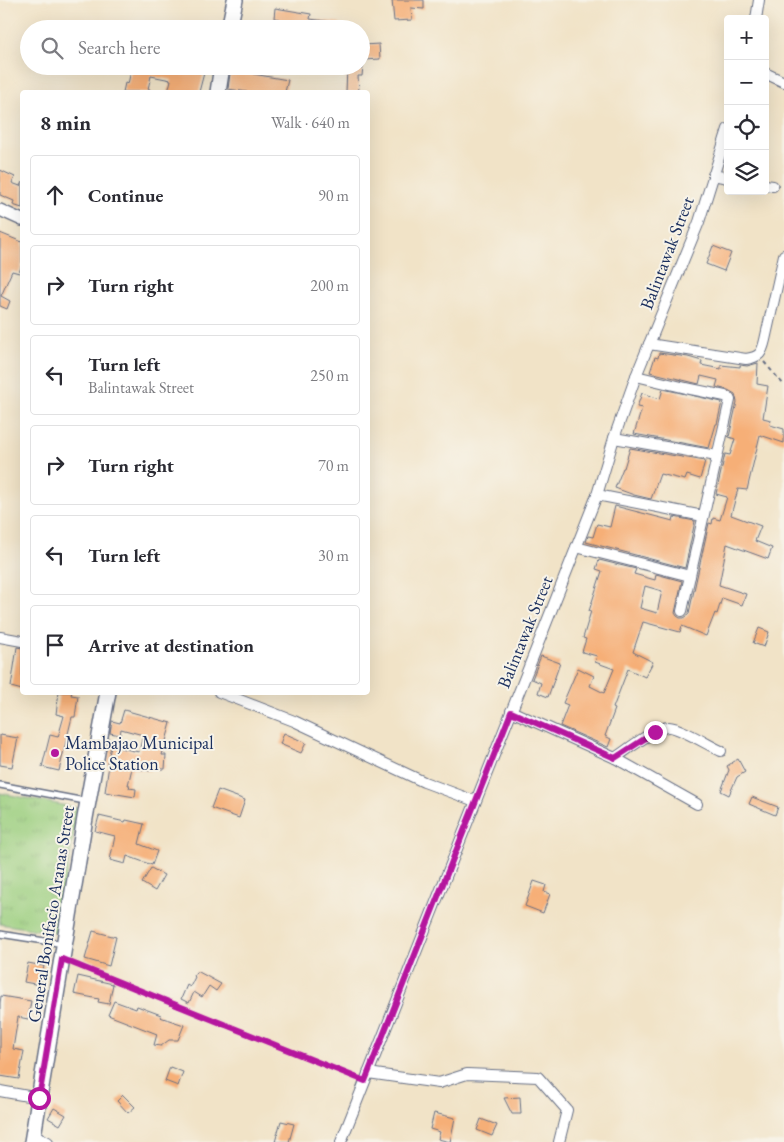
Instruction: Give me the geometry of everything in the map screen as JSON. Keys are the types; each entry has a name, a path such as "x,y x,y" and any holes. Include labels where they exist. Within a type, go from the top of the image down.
{"main road":[{"path":"231,20 235,0"},
{"path":"218,90 221,75"},
{"name":"General Bonifacio Aranas Street","path":"33,1138 107,695"}],"street":[{"path":"757,15 759,0"},
{"path":"769,75 784,82"},
{"name":"Balintawak Street","path":"341,1142 576,547 636,376 699,222 724,142"},
{"path":"714,175 724,177"},
{"path":"0,210 20,219"},
{"path":"649,344 746,358 758,356 762,351 765,340 784,255"},
{"path":"636,376 724,396 730,400 682,611"},
{"path":"614,438 717,456"},
{"path":"596,494 704,516"},
{"path":"576,547 690,576"},
{"path":"0,637 20,641"},
{"path":"227,695 294,721 424,782 475,802"},
{"path":"511,712 615,758 697,804"},
{"path":"615,758 655,732 670,727 680,730 721,751"},
{"path":"367,1077 439,1083 467,1074 538,1077 567,1110 559,1142"},
{"path":"0,1091 39,1098"},
{"path":"33,1138 48,1142"}],"lane":[{"path":"0,785 88,802"},
{"path":"0,934 63,952"}],"path":[{"path":"758,356 784,385"},
{"path":"63,952 367,1077"}],"green space":[{"path":"0,793 78,808 57,933 0,924"}],"building":[{"path":"392,0 424,0 424,9 411,8 412,20 394,21"},
{"path":"275,8 311,14 310,19 318,20 280,20 274,18"},
{"path":"379,44 380,59 370,60 370,45"},
{"path":"130,75 203,75 200,90 168,90 171,80 151,76 148,89 150,90 123,90 125,83 128,84"},
{"path":"230,75 259,75 288,80 286,90 228,89"},
{"path":"347,75 362,75 358,76 359,90 346,90"},
{"path":"0,170 15,177 12,183 20,186 20,207 13,205 14,201 0,195"},
{"path":"0,233 20,241 20,270 19,273 12,271 1,296 10,301 7,309 0,306"},
{"path":"713,246 731,253 724,271 706,264"},
{"path":"659,353 688,357 702,361 701,365 721,369 721,365 740,367 740,365 747,366 758,363 757,384 768,386 763,418 771,420 770,425 784,429 784,443 760,435 747,490 738,489 731,515 761,526 755,541 772,548 768,559 727,544 719,585 746,594 742,605 722,598 717,614 715,613 706,636 682,626 680,632 643,622 633,652 653,662 645,677 628,669 613,708 615,709 605,736 611,739 608,747 560,726 568,705 563,703 578,668 594,676 590,686 604,693 614,669 595,662 597,656 582,652 586,639 583,638 591,611 589,611 602,571 596,569 599,560 636,569 634,574 655,580 656,574 682,581 675,613 680,618 687,616 709,523 712,524 713,518 720,520 727,497 716,494 725,454 730,455 735,439 729,437 737,402 735,394 716,387 718,380 701,376 699,384 650,372 655,357 658,358","holes":["645,586 662,591 657,613 640,608"]},
{"path":"663,389 722,402 709,448 634,434 642,408 637,407 642,393 660,399"},
{"path":"630,448 705,461 700,479 687,475 685,480 660,474 651,499 615,488"},
{"path":"615,506 673,521 674,517 695,521 685,568 586,542 588,536 593,537 597,524 610,527"},
{"path":"759,628 769,632 764,647 753,643"},
{"path":"17,647 20,648 20,689 11,687"},
{"path":"541,656 560,663 548,697 538,693 541,683 532,679"},
{"path":"59,695 78,696 75,717 72,717 59,771 42,767 50,735 58,737 64,716 56,714"},
{"path":"124,710 171,723 162,755 166,755 165,769 150,769 150,771 132,768 128,785 130,785 129,788 136,789 135,797 105,792 109,765 107,764 111,746 139,752 143,735 121,729 120,735 110,733 112,721 120,723"},
{"path":"284,733 306,743 301,753 280,744"},
{"path":"0,735 18,738 12,767 0,765"},
{"path":"738,759 745,772 737,777 729,795 721,791 729,770 727,766"},
{"path":"218,790 245,800 239,818 211,808"},
{"path":"752,797 778,807 775,815 749,804"},
{"path":"99,816 144,824 139,844 157,851 152,865 127,856 125,864 110,860 115,836 95,831"},
{"path":"151,868 164,875 155,891 142,883"},
{"path":"534,881 546,885 544,892 550,894 543,913 525,906"},
{"path":"93,931 116,937 109,966 85,959"},
{"path":"28,963 44,966 40,985 24,982"},
{"path":"197,971 221,984 216,991 209,986 202,997 194,992 189,1003 181,999 187,985 190,987"},
{"path":"78,976 113,984 109,1004 98,1002 99,999 74,994"},
{"path":"1,996 31,1001 28,1019 18,1017 13,1049 24,1051 19,1079 0,1076"},
{"path":"114,1001 136,1009 137,1006 161,1015 160,1017 184,1025 178,1040 169,1040 161,1046 154,1045 157,1034 108,1015"},
{"path":"170,1067 183,1072 178,1086 165,1081"},
{"path":"123,1095 135,1107 128,1113 117,1101"},
{"path":"520,1097 521,1114 512,1114 504,1098"},
{"path":"54,1108 66,1115 60,1125 48,1118"},
{"path":"434,1113 455,1118 450,1142 438,1139 440,1132 430,1129"},
{"path":"481,1119 497,1125 492,1136 477,1130"},
{"path":"281,1121 294,1124 289,1142 275,1142"}],"place":[{"name":"Mambajao Municipal Police Station","path":"55,753"}],"route":[{"path":"39,1098 62,959 365,1081 511,712 615,758 655,732"}]}
